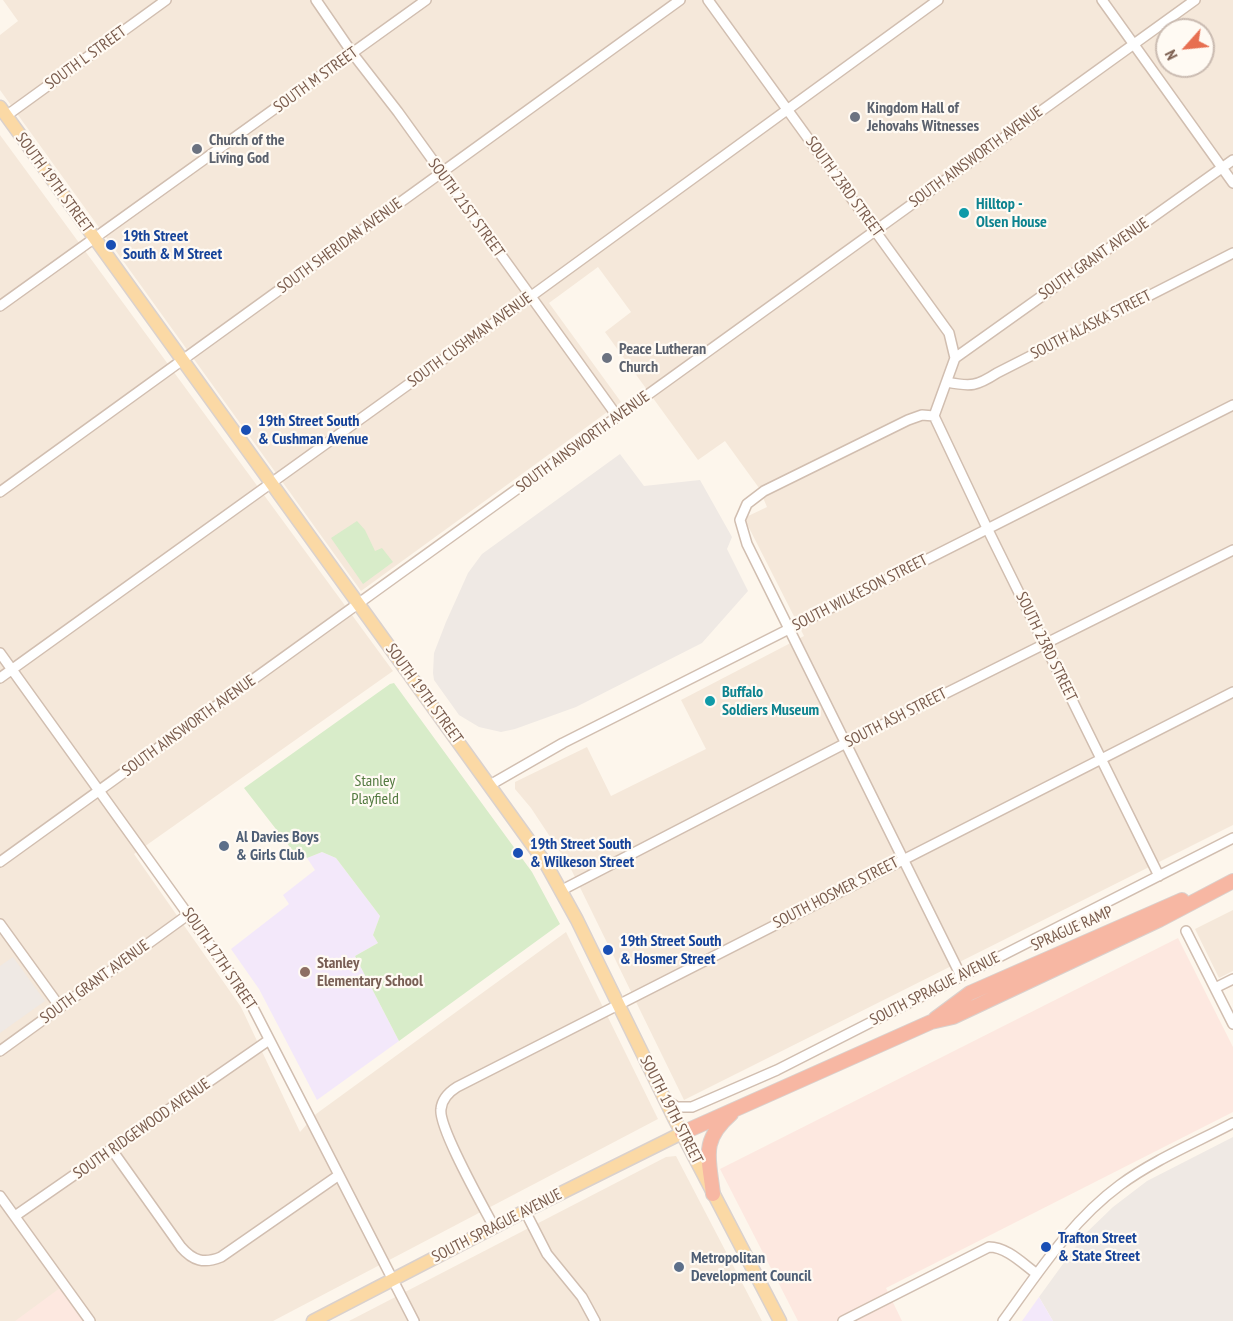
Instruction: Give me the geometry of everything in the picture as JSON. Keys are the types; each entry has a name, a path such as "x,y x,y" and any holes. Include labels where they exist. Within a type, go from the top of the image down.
{"highway":[{"name":"SPRAGUE RAMP","path":"682,1133 931,1022 953,1017 975,1007 1159,920 1233,881"},
{"path":"713,1194 709,1143 718,1127 738,1107"}],"main road":[{"name":"SOUTH 19TH STREET","path":"3,112 490,785 562,890 682,1133 780,1321"},
{"name":"SOUTH SPRAGUE AVENUE","path":"313,1321 682,1133"}],"street":[{"name":"SOUTH L STREET","path":"3,112 166,0"},
{"name":"SOUTH 21ST STREET","path":"316,0 617,416"},
{"name":"SOUTH M STREET","path":"0,306 426,0"},
{"name":"SOUTH SHERIDAN AVENUE","path":"0,492 680,0"},
{"name":"SOUTH 23RD STREET","path":"708,0 945,326 952,341 955,358"},
{"name":"SOUTH CUSHMAN AVENUE","path":"0,678 938,0"},
{"path":"1102,0 1233,183"},
{"name":"SOUTH AINSWORTH AVENUE","path":"0,862 1194,0"},
{"name":"SOUTH GRANT AVENUE","path":"955,358 1233,160"},
{"name":"SOUTH ALASKA STREET","path":"947,382 974,386 1233,253"},
{"path":"955,358 934,416 922,415 908,420 764,492 747,504 740,515 741,530 961,976"},
{"name":"SOUTH WILKESON STREET","path":"490,785 563,743 1233,405"},
{"name":"SOUTH 23RD STREET","path":"934,416 1159,876"},
{"name":"SOUTH ASH STREET","path":"562,890 846,743 1233,550"},
{"name":"SOUTH 17TH STREET","path":"0,653 248,998 414,1321"},
{"name":"SOUTH HOSMER STREET","path":"494,1227 443,1126 440,1111 450,1091 903,858 1233,692"},
{"name":"SOUTH SPRAGUE AVENUE","path":"666,1100 677,1107 692,1107 777,1070 1233,838"},
{"name":"SOUTH GRANT AVENUE","path":"0,1051 189,914"},
{"path":"0,924 60,1007"},
{"path":"1186,931 1233,1024"},
{"path":"1215,988 1233,979"},
{"name":"SOUTH RIDGEWOOD AVENUE","path":"15,1216 269,1040"},
{"path":"1003,1321 1077,1224 1108,1194 1149,1166 1233,1124"},
{"path":"112,1150 181,1247 190,1256 202,1262 221,1257 339,1175"},
{"path":"0,1196 90,1321"},
{"path":"525,1211 547,1254 582,1297 595,1321"},
{"path":"843,1321 989,1247 996,1247 1007,1252 1037,1274"}],"shaded area":[{"path":"3,0 1233,0 1233,825 684,1100 570,867 531,808 515,789 515,782 587,747 611,796 706,749 681,700 804,636 744,518 767,507 759,488 725,441 698,460 605,332 631,312 598,267 549,303 621,402 361,591 0,90 0,35 18,21"},
{"path":"0,135 393,671 134,854 241,1007 300,1132 316,1114 566,932 658,1119 273,1321 0,1321"},
{"path":"620,454 644,486 700,480 732,537 727,549 748,591 702,643 576,707 501,732 479,727 459,715 434,680 433,673 434,653 468,573 482,554"},
{"name":"Stanley Elementary School","path":"322,852 336,858 380,916 373,935 378,943 355,956 399,1041 317,1100 259,989 231,949 289,904 283,895 315,870 307,858"},
{"path":"1233,910 1233,971 1219,978 1195,929"},
{"path":"1178,938 1233,1047 1233,1112 886,1288 902,1321 798,1321 720,1169"},
{"path":"13,957 45,1001 0,1033 0,966"},
{"path":"1233,1137 1233,1321 1053,1321 1039,1297 1084,1235 1113,1207 1147,1181"},
{"path":"676,1156 762,1321 349,1321 666,1157"},
{"path":"64,1285 90,1321 15,1321"},
{"path":"1039,1297 1053,1321 1022,1321"}],"green space":[{"path":"357,521 365,530 375,551 382,548 393,562 363,584 331,538"},
{"name":"Stanley Playfield","path":"394,683 532,872 560,924 399,1041 355,956 378,943 373,935 380,916 336,858 322,852 307,858 303,852 293,851 244,788"}],"place":[{"name":"Kingdom Hall of Jehovahs Witnesses","path":"855,117"},
{"name":"Church of the Living God","path":"197,149"},
{"name":"Hilltop - Olsen House","path":"964,213"},
{"name":"19th Street South & M Street","path":"111,245"},
{"name":"Peace Lutheran Church","path":"607,358"},
{"name":"19th Street South & Cushman Avenue","path":"246,430"},
{"name":"Buffalo Soldiers Museum","path":"710,701"},
{"name":"Al Davies Boys & Girls Club","path":"224,846"},
{"name":"19th Street South & Wilkeson Street","path":"518,853"},
{"name":"19th Street South & Hosmer Street","path":"608,950"},
{"name":"Stanley Elementary School","path":"305,972"},
{"name":"Trafton Street & State Street","path":"1046,1247"},
{"name":"Metropolitan Development Council","path":"679,1267"}]}
